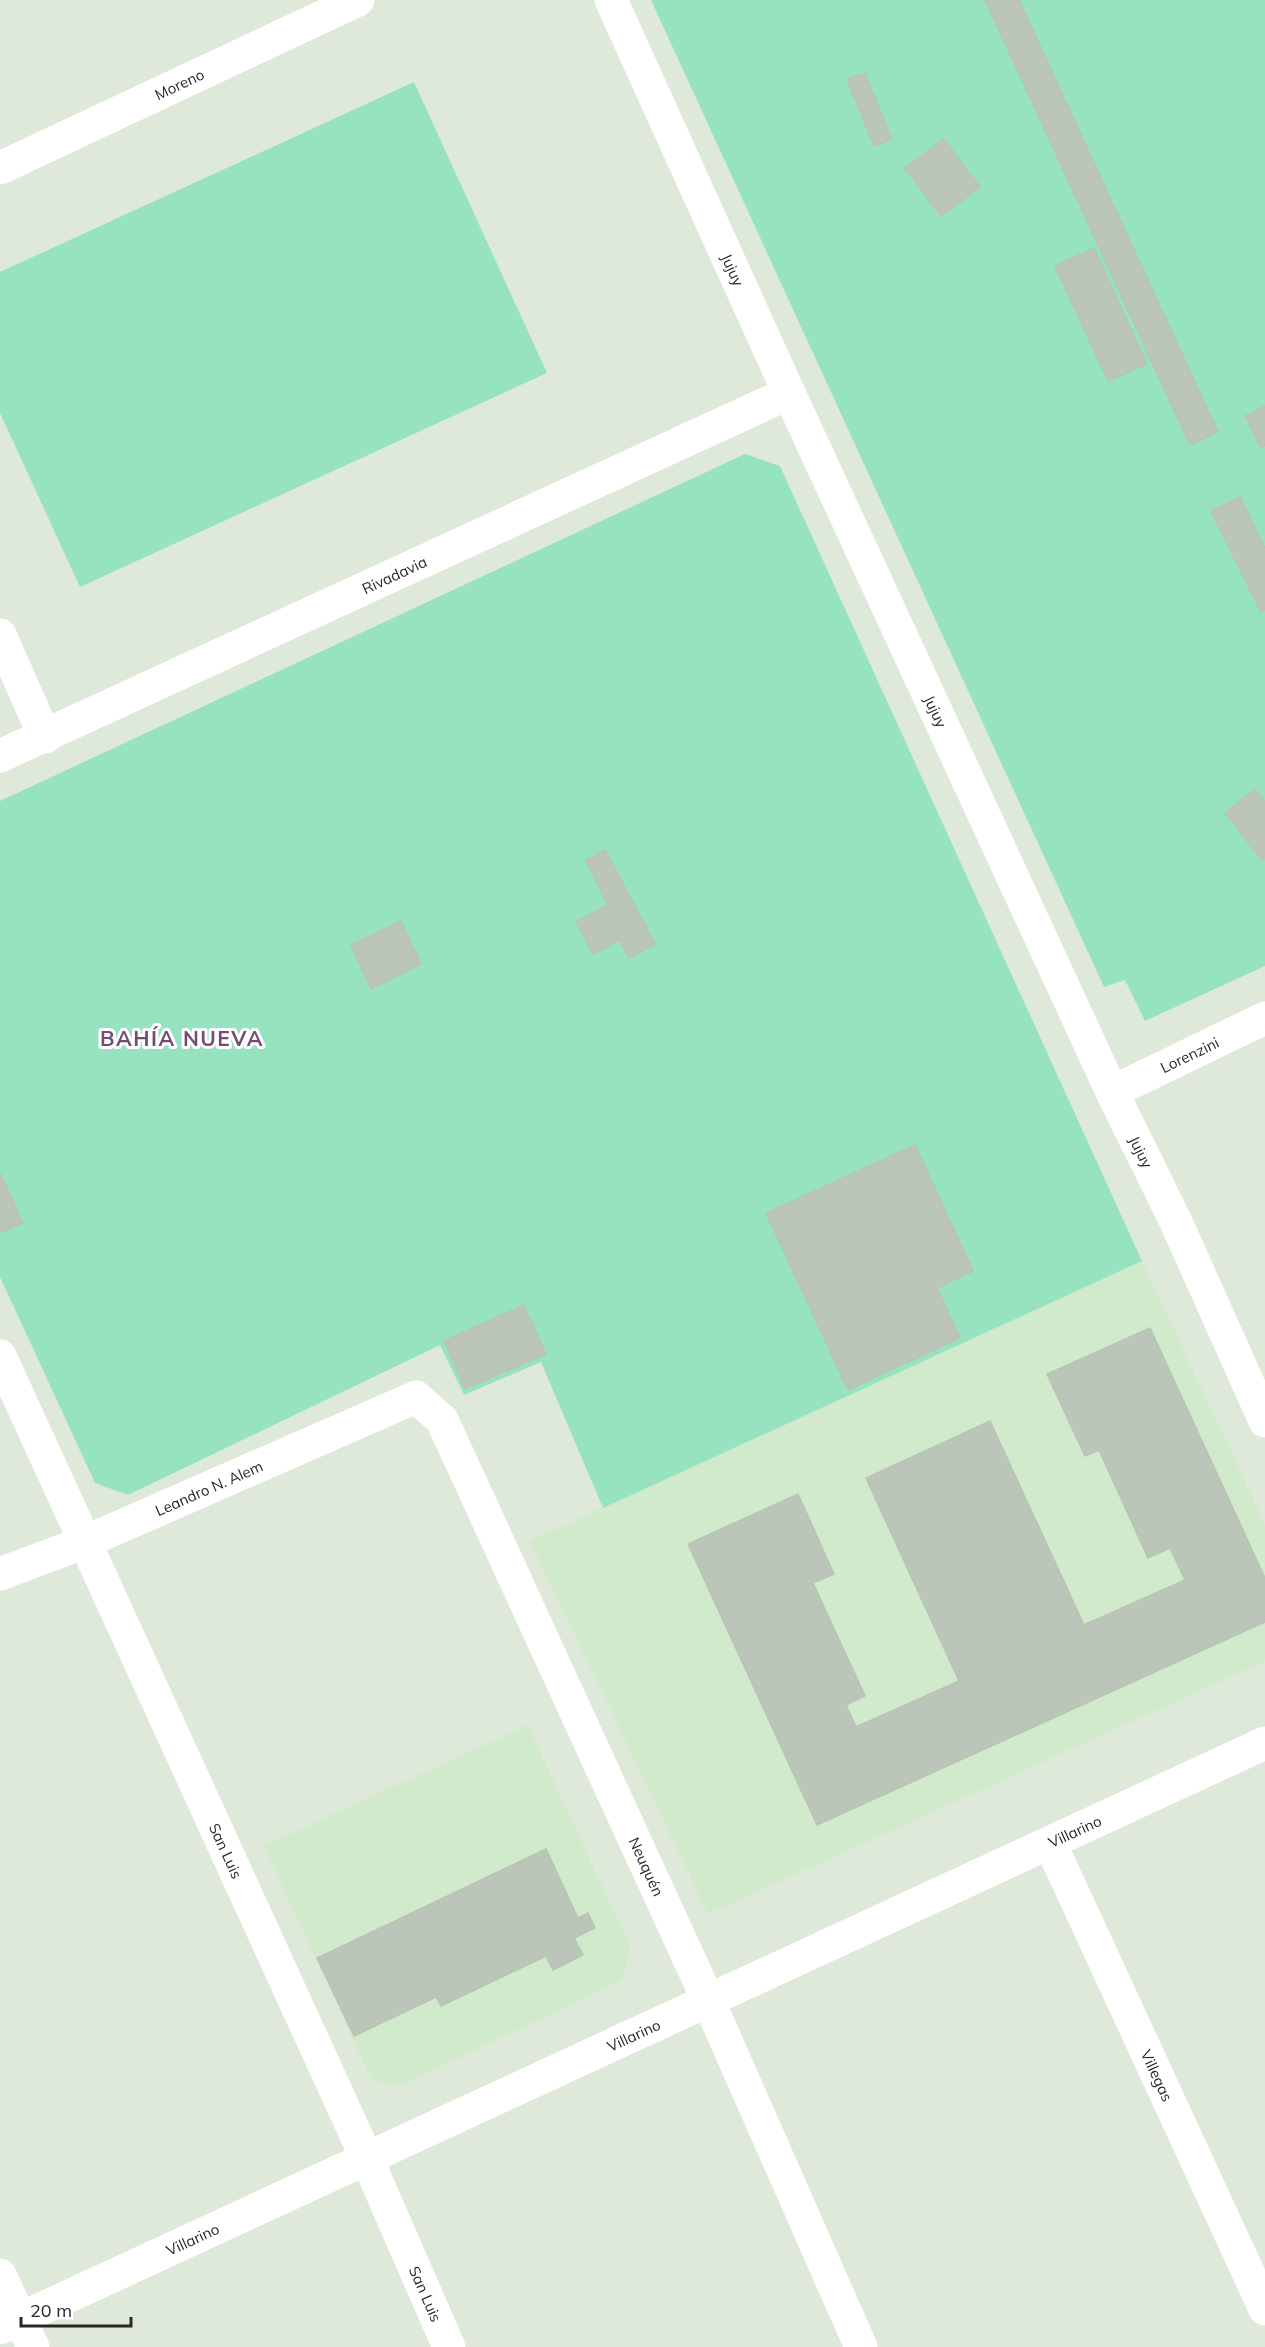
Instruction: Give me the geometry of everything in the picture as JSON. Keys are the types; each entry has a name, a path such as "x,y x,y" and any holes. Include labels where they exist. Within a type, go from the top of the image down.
{"street":[{"name":"Moreno","path":"0,168 299,13 358,0"},
{"name":"Jujuy","path":"610,0 1112,1092 1176,1222 1265,1421"},
{"name":"Rivadavia","path":"0,756 789,393"},
{"path":"0,634 45,737"},
{"name":"Lorenzini","path":"1112,1092 1265,1018"},
{"name":"San Luis","path":"0,1356 367,2159 449,2347"},
{"name":"Leandro N. Alem","path":"0,1574 85,1542 416,1397"},
{"name":"Neuquén","path":"416,1397 442,1420 708,2000 861,2347"},
{"name":"Villarino","path":"18,2331 367,2159 1265,1743"},
{"name":"Villegas","path":"1050,1843 1265,2309"},
{"path":"0,2275 18,2331"}],"shaded area":[{"path":"1142,1261 1265,1524 1265,1661 708,1914 530,1541"},
{"path":"528,1725 631,1949 622,1980 400,2086 371,2079 264,1846"}],"green space":[{"path":"651,0 1265,0 1265,966 1145,1021 1125,980 1104,987"},
{"path":"414,82 547,373 80,587 0,413 0,272"},
{"path":"745,454 780,466 1142,1261 603,1508 541,1362 464,1395 440,1345 128,1495 95,1483 0,1277 0,801"}],"building":[{"path":"985,0 1019,0 1218,432 1190,445"},
{"path":"865,73 892,139 874,146 847,79"},
{"path":"944,139 980,187 941,216 905,168"},
{"path":"1094,248 1147,364 1108,381 1055,266"},
{"path":"1265,406 1265,446 1261,448 1245,416"},
{"path":"1240,497 1265,548 1265,610 1261,612 1211,511"},
{"path":"1255,789 1265,802 1265,858 1262,860 1225,813"},
{"path":"605,850 655,944 629,958 620,940 593,954 576,921 608,905 586,860"},
{"path":"401,921 421,964 371,989 351,945"},
{"path":"915,1145 973,1271 937,1288 960,1338 848,1390 766,1213"},
{"path":"0,1173 23,1223 0,1233"},
{"path":"524,1305 546,1354 465,1389 444,1341"},
{"path":"1150,1328 1265,1578 1265,1622 817,1825 688,1544 798,1494 834,1574 813,1583 865,1696 846,1705 856,1727 959,1681 866,1478 990,1421 1084,1625 1185,1580 1170,1548 1148,1558 1099,1450 1085,1456 1047,1374"},
{"path":"546,1849 578,1918 588,1913 595,1928 574,1938 583,1955 553,1970 546,1956 441,2006 436,1997 354,2036 317,1958"}],"district":[{"name":"BAHÍA NUEVA","path":"182,1038"}]}
